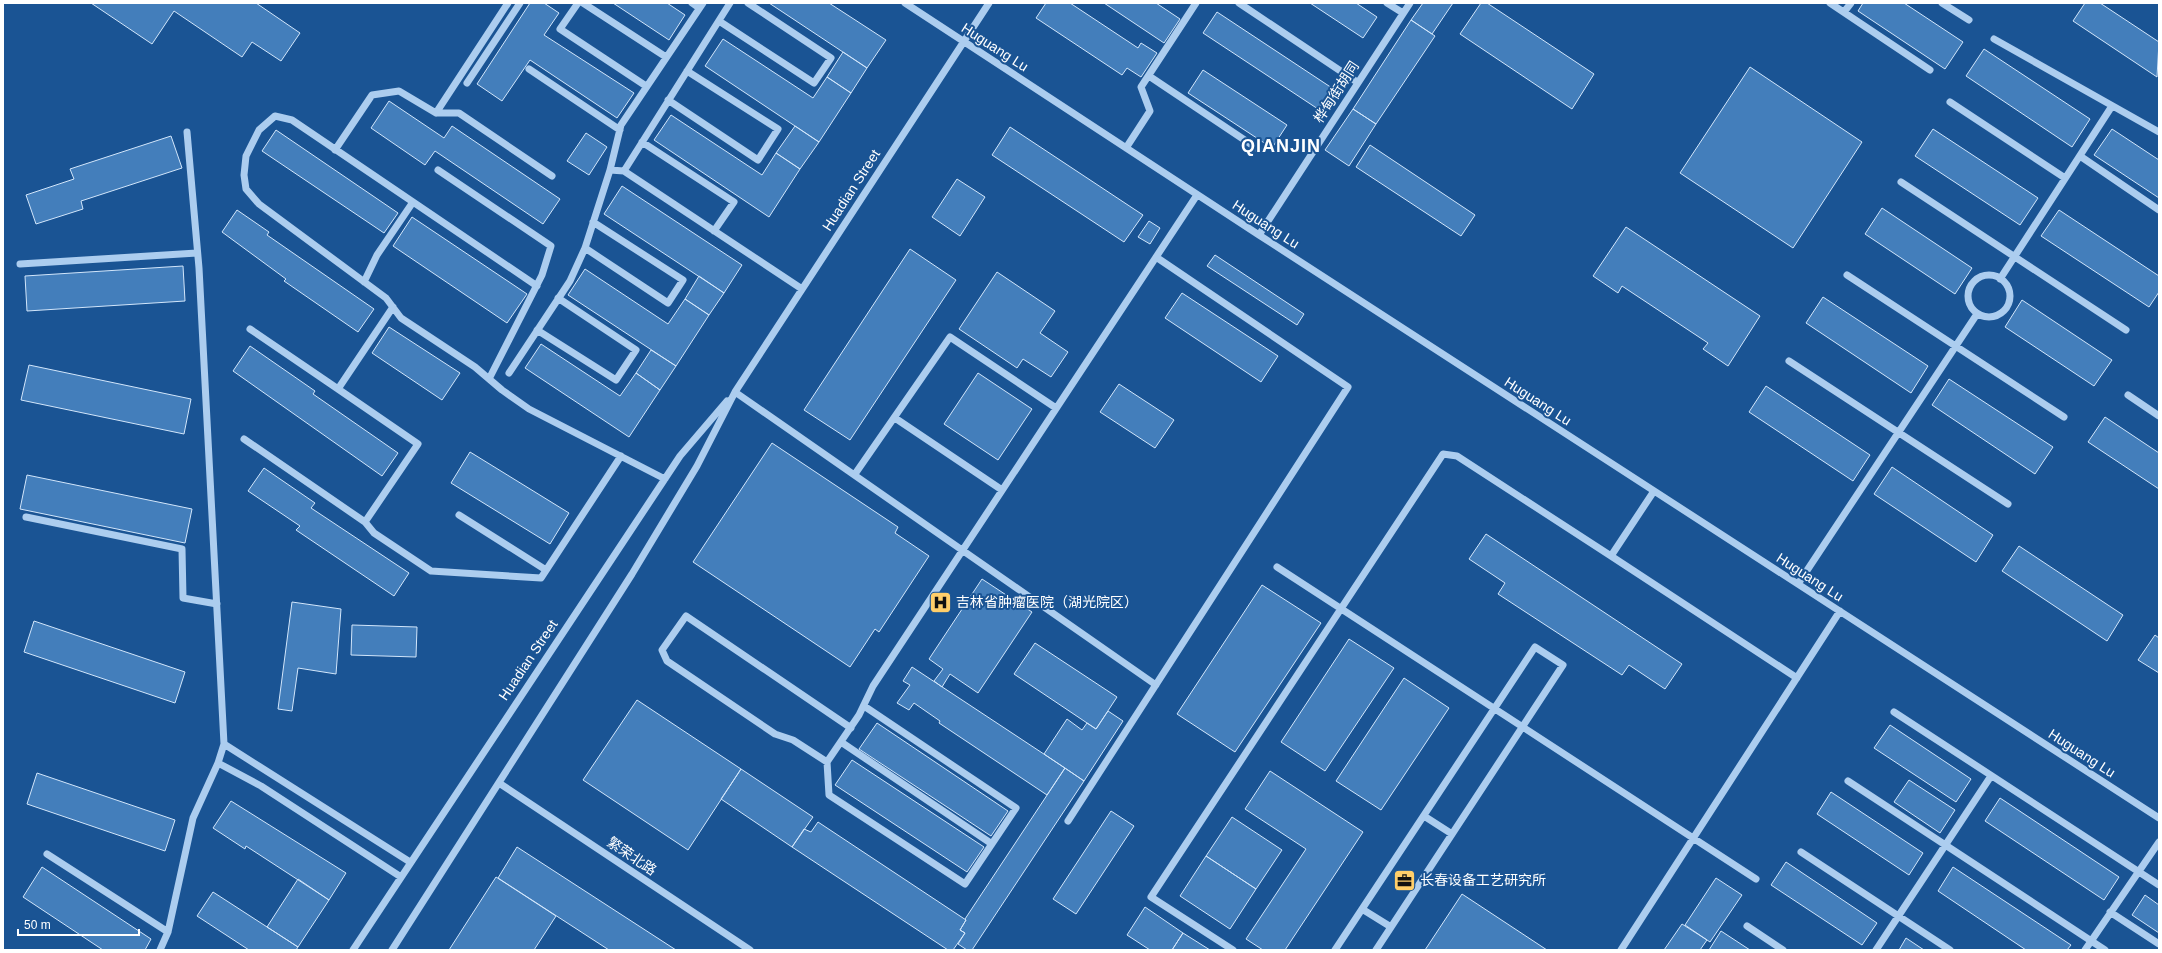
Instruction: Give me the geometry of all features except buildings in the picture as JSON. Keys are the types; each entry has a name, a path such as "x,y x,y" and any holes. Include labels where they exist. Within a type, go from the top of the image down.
{"street":[{"path":"436,113 508,3"},
{"path":"467,82 520,3"},
{"path":"578,3 560,29 646,86"},
{"path":"583,3 666,57"},
{"path":"508,373 570,281 585,248 610,170 620,130 646,86 701,6 692,3"},
{"path":"624,171 730,3"},
{"path":"719,21 814,83 831,58 748,3"},
{"name":"Huguang Lu","path":"905,3 1197,195 2159,818"},
{"name":"Huadian Street","path":"392,950 632,574 697,466 735,392 989,3"},
{"path":"1239,3 1357,82"},
{"path":"1387,3 1403,13"},
{"name":"桦甸街胡同","path":"1259,235 1357,82 1410,3"},
{"path":"1830,3 1930,70"},
{"path":"1844,12 1850,3"},
{"path":"1942,3 1968,20"},
{"path":"1126,148 1150,111 1141,87 1194,4"},
{"path":"1994,39 2159,132"},
{"path":"529,69 620,130"},
{"path":"668,100 758,160 778,130 687,71"},
{"path":"1149,76 1258,149"},
{"path":"335,150 372,95 399,91 436,113 459,114 552,176"},
{"path":"1950,102 2065,178"},
{"path":"2000,279 2112,106"},
{"path":"537,286 292,120 275,116 259,130 246,156 244,175 246,189 259,204 386,298 401,318 475,367 529,409 665,479"},
{"path":"160,950 168,932 193,818 218,763 224,744 197,253 187,132"},
{"path":"642,142 734,202 714,231"},
{"path":"2080,156 2159,210"},
{"path":"438,170 550,246 542,275 537,286 489,379"},
{"path":"610,170 624,171 802,289"},
{"path":"1902,182 2126,330"},
{"path":"864,706 1016,808 965,884 829,795 827,762 851,728 864,706 873,686 1197,195"},
{"path":"364,282 377,255 412,202"},
{"path":"585,248 668,303 683,280 593,222"},
{"path":"20,264 197,253"},
{"path":"1068,821 1348,387 1156,257"},
{"path":"1847,275 2064,417"},
{"path":"1987,275 2000,279 2009,290 2009,303 2006,309 1993,317 1978,314 1968,302 1970,288 1980,277 1987,275"},
{"path":"537,330 616,380 636,350 558,298"},
{"path":"338,389 393,307"},
{"path":"1798,584 1978,314"},
{"path":"250,330 418,444 365,522"},
{"path":"855,474 950,337 1056,408"},
{"path":"1789,361 2008,504"},
{"path":"735,392 855,474 1156,685"},
{"name":"Huadian Street","path":"353,950 680,456 735,392"},
{"path":"2128,395 2159,416"},
{"path":"895,418 1002,490"},
{"path":"244,439 365,522 374,533 431,571 541,578 621,456"},
{"path":"1233,950 1151,897 1443,454 1456,456 1797,678"},
{"path":"1611,556 1654,491"},
{"path":"458,515 546,570"},
{"path":"26,517 182,549 183,598 217,604"},
{"path":"1277,567 1756,879"},
{"path":"1621,950 1840,611"},
{"path":"827,762 793,740 775,734 667,662 662,650 686,616 851,728"},
{"path":"1335,950 1535,647 1563,665 1376,950"},
{"path":"1894,712 2159,885"},
{"path":"841,742 992,844"},
{"path":"224,744 410,862"},
{"path":"218,763 261,786 401,877"},
{"path":"1876,950 1991,776"},
{"path":"1848,781 2105,950"},
{"name":"繁荣北路","path":"499,783 750,950"},
{"path":"1424,816 1452,834"},
{"path":"2085,950 2159,842"},
{"path":"1801,852 1950,950"},
{"path":"47,854 168,932"},
{"path":"1362,909 1391,927"},
{"path":"2110,912 2159,944"},
{"path":"1747,926 1784,950"}],"place":[{"name":"吉林省肿瘤医院（湖光院区）","path":"940,602"},
{"name":"长春设备工艺研究所","path":"1404,880"}],"district":[{"name":"QIANJIN","path":"1281,146"}]}
